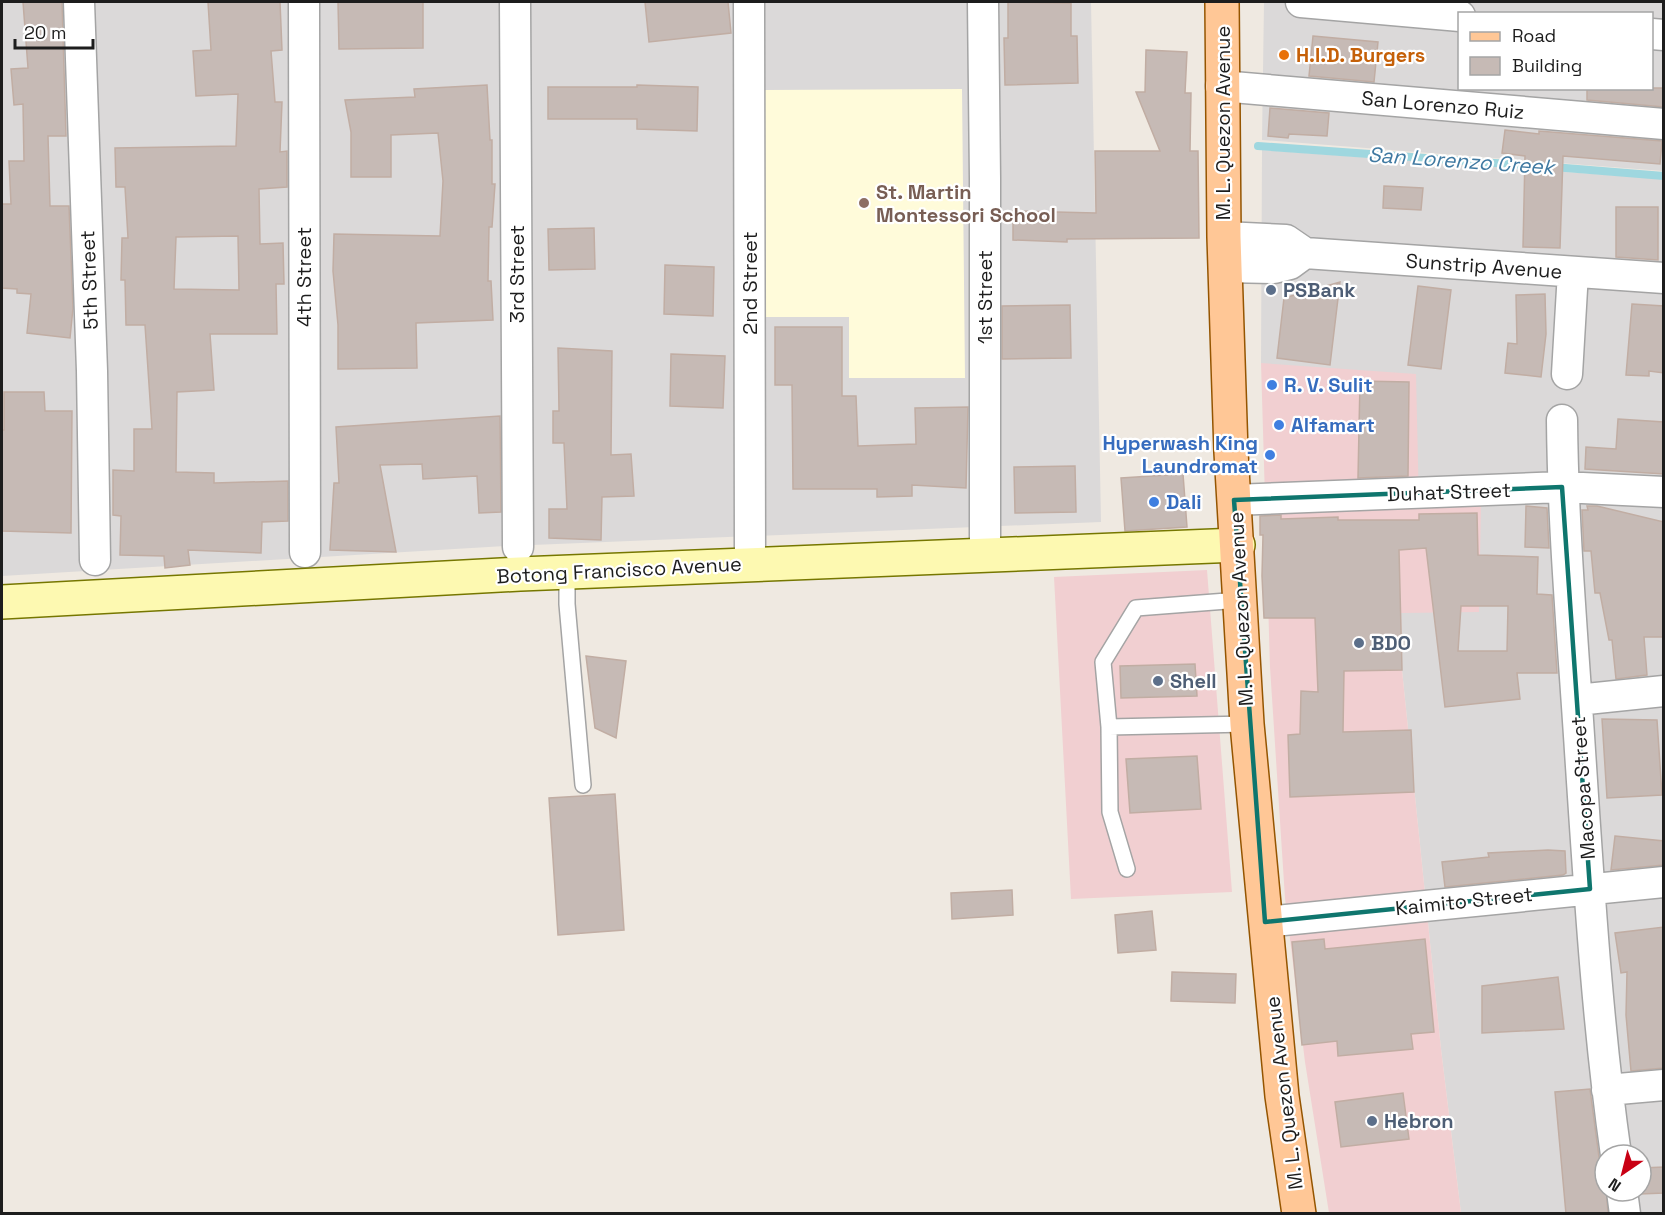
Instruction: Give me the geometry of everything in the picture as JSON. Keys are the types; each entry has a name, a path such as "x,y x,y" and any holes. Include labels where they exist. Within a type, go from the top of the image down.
{"main road":[{"name":"M. L. Quezon Avenue","path":"1222,2 1224,252 1231,453 1247,724 1282,1096 1299,1214"}],"street":[{"name":"5th Street","path":"79,2 92,370 95,560"},
{"name":"4th Street","path":"304,2 304,552"},
{"name":"3rd Street","path":"515,2 518,547"},
{"name":"2nd Street","path":"749,2 750,564"},
{"name":"1st Street","path":"982,2 986,556"},
{"path":"1301,2 1458,16"},
{"name":"San Lorenzo Ruiz","path":"1221,86 1664,124"},
{"name":"Sunstrip Avenue","path":"1224,252 1274,268 1290,264 1305,253 1664,278"},
{"path":"1567,374 1573,272"},
{"name":"Macopa Street","path":"1562,420 1562,487 1590,889 1607,1090 1614,1143"},
{"name":"Duhat Street","path":"1234,500 1562,487 1664,492"},
{"name":"Botong Francisco Avenue","path":"2,602 750,564 1238,545"},
{"path":"1577,700 1664,691"},
{"name":"Kaimito Street","path":"1265,922 1664,882"},
{"path":"1607,1090 1664,1085"}],"lane":[{"path":"567,574 567,604 583,784"},
{"path":"1127,869 1110,812 1109,727 1102,662 1136,608 1240,600"},
{"path":"1109,727 1247,724"}],"highlighted area":[{"path":"1562,487 1590,889 1265,922 1234,500"}],"shaded area":[{"path":"2,2 1091,2 1101,522 505,546 2,576"},
{"path":"1264,2 1663,2 1663,171 1262,140"},
{"name":"St. Martin Montessori School","path":"962,89 965,378 849,378 849,317 766,317 764,90"},
{"path":"1262,150 1663,179 1663,1213 1461,1213 1441,1049 1402,670 1401,612 1481,505 1419,507 1261,363"},
{"path":"1261,363 1416,374 1419,507 1481,505 1479,612 1401,613 1402,670 1441,1049 1461,1213 1329,1213 1305,1062 1285,898 1270,667"},
{"path":"1207,570 1232,892 1071,899 1054,577"}],"building":[{"path":"23,2 62,2 66,136 48,136 50,206 69,206 73,308 70,338 27,333 31,294 17,293 17,289 2,288 2,204 11,204 9,161 24,161 23,104 14,105 11,69 28,68"},
{"path":"208,2 280,2 282,50 271,51 275,102 282,102 280,152 287,151 287,187 259,189 260,244 283,243 284,284 276,284 277,334 210,334 214,390 177,392 176,472 214,473 214,483 288,481 288,521 262,522 261,553 188,550 190,565 165,568 164,556 120,555 121,516 113,515 113,470 134,471 134,429 152,429 145,325 126,325 125,280 121,280 122,238 128,238 125,187 116,187 115,148 236,146 238,94 196,96 193,51 211,50","holes":["238,236 239,290 174,289 176,237"]},
{"path":"338,2 423,2 423,48 339,49"},
{"path":"645,2 728,2 731,33 649,42"},
{"path":"1008,2 1071,3 1071,36 1077,36 1078,83 1005,85 1004,38 1008,38"},
{"path":"1313,36 1378,42 1374,82 1309,76"},
{"path":"1146,50 1187,52 1185,93 1191,93 1190,151 1198,151 1199,238 1067,239 1067,242 1013,240 1013,211 1096,213 1095,151 1160,151 1136,92 1145,92"},
{"path":"487,85 490,140 492,140 492,184 495,184 492,227 489,227 488,281 491,281 493,320 416,323 417,368 338,369 338,325 333,271 334,234 440,236 443,181 438,133 391,135 391,177 351,177 351,132 345,100 415,97 414,89"},
{"path":"637,85 698,87 697,131 637,129 637,119 548,119 548,87 637,87"},
{"path":"1664,88 1664,107 1587,100 1587,90"},
{"path":"1270,108 1329,113 1327,136 1289,134 1288,138 1268,136"},
{"path":"1505,130 1662,141 1660,164 1563,156 1560,248 1523,247 1525,156 1502,153"},
{"path":"1384,186 1423,188 1421,210 1383,208"},
{"path":"1616,207 1658,207 1658,260 1616,257"},
{"path":"594,228 595,269 549,270 548,229"},
{"path":"665,265 714,267 713,316 664,314"},
{"path":"1340,282 1330,365 1277,358 1284,298"},
{"path":"1418,286 1451,290 1441,369 1408,365"},
{"path":"1545,294 1546,334 1541,377 1505,373 1508,343 1517,344 1516,295"},
{"path":"1632,304 1664,306 1664,373 1649,371 1649,376 1626,375"},
{"path":"1070,305 1071,358 1002,359 1002,306"},
{"path":"775,327 842,327 842,396 856,396 858,446 916,444 915,408 968,407 966,488 912,485 912,496 877,497 877,489 793,489 792,385 775,385"},
{"path":"558,348 612,351 611,455 631,454 634,496 602,497 601,540 549,538 549,509 567,509 564,443 553,443 553,411 559,411"},
{"path":"671,354 725,356 723,408 670,406"},
{"path":"1360,381 1409,382 1408,476 1358,478"},
{"path":"4,392 44,392 45,411 72,411 71,533 2,531"},
{"path":"500,416 501,512 479,513 477,476 423,479 422,464 380,465 396,552 330,550 334,483 339,483 336,427"},
{"path":"1618,419 1664,422 1664,474 1585,469 1586,447 1616,449"},
{"path":"1075,466 1076,512 1015,513 1014,467"},
{"name":"Dali","path":"1183,474 1187,527 1125,531 1121,478"},
{"path":"1526,506 1547,508 1549,548 1525,547"},
{"path":"1587,506 1597,506 1664,522 1664,637 1644,637 1647,675 1616,679 1612,640 1609,640 1600,593 1595,593 1591,551 1584,551 1582,510 1588,510"},
{"path":"1477,513 1478,555 1538,557 1537,594 1552,595 1557,673 1517,673 1520,699 1445,707 1426,548 1399,550 1402,670 1344,671 1343,732 1411,730 1414,792 1290,797 1288,735 1300,734 1301,691 1318,692 1315,618 1264,618 1263,535 1260,535 1260,516 1281,515 1281,519 1338,517 1338,520 1419,520 1419,514","holes":["1461,606 1508,606 1507,651 1458,651"]},
{"path":"586,656 626,661 616,738 595,728"},
{"name":"Shell","path":"1195,664 1197,696 1121,698 1120,666"},
{"path":"1602,719 1657,720 1662,795 1607,798"},
{"path":"1197,756 1201,809 1130,813 1126,759"},
{"path":"615,794 624,930 558,935 549,798"},
{"path":"1615,836 1664,841 1664,865 1611,870"},
{"path":"1565,851 1566,873 1445,887 1442,862 1489,857 1488,853"},
{"path":"1012,890 1013,915 952,919 951,893"},
{"path":"1152,911 1156,950 1118,953 1115,915"},
{"path":"1664,927 1664,1068 1631,1071 1626,1015 1627,972 1621,973 1615,933"},
{"path":"1324,939 1325,949 1425,939 1434,1032 1411,1034 1413,1049 1338,1056 1337,1041 1302,1045 1292,942"},
{"path":"1172,972 1236,974 1235,1003 1171,1001"},
{"path":"1558,977 1564,1029 1482,1033 1482,986"},
{"path":"1590,1089 1597,1143 1593,1143 1593,1203 1607,1203 1608,1214 1566,1214 1555,1092"},
{"name":"Hebron","path":"1403,1093 1409,1139 1341,1147 1335,1102"},
{"path":"1653,1167 1664,1167 1664,1193 1653,1193"}],"waterway":[{"name":"San Lorenzo Creek","path":"1258,146 1535,166"},
{"name":"San Lorenzo Creek","path":"1553,167 1664,176"}],"place":[{"name":"H.I.D. Burgers","path":"1284,55"},
{"name":"St. Martin Montessori School","path":"864,203"},
{"name":"PSBank","path":"1271,290"},
{"name":"R. V. Sulit","path":"1272,385"},
{"name":"Alfamart","path":"1279,425"},
{"name":"Hyperwash King Laundromat","path":"1270,455"},
{"name":"Dali","path":"1154,502"},
{"name":"BDO","path":"1359,643"},
{"name":"Shell","path":"1158,681"},
{"name":"Hebron","path":"1372,1121"}]}
